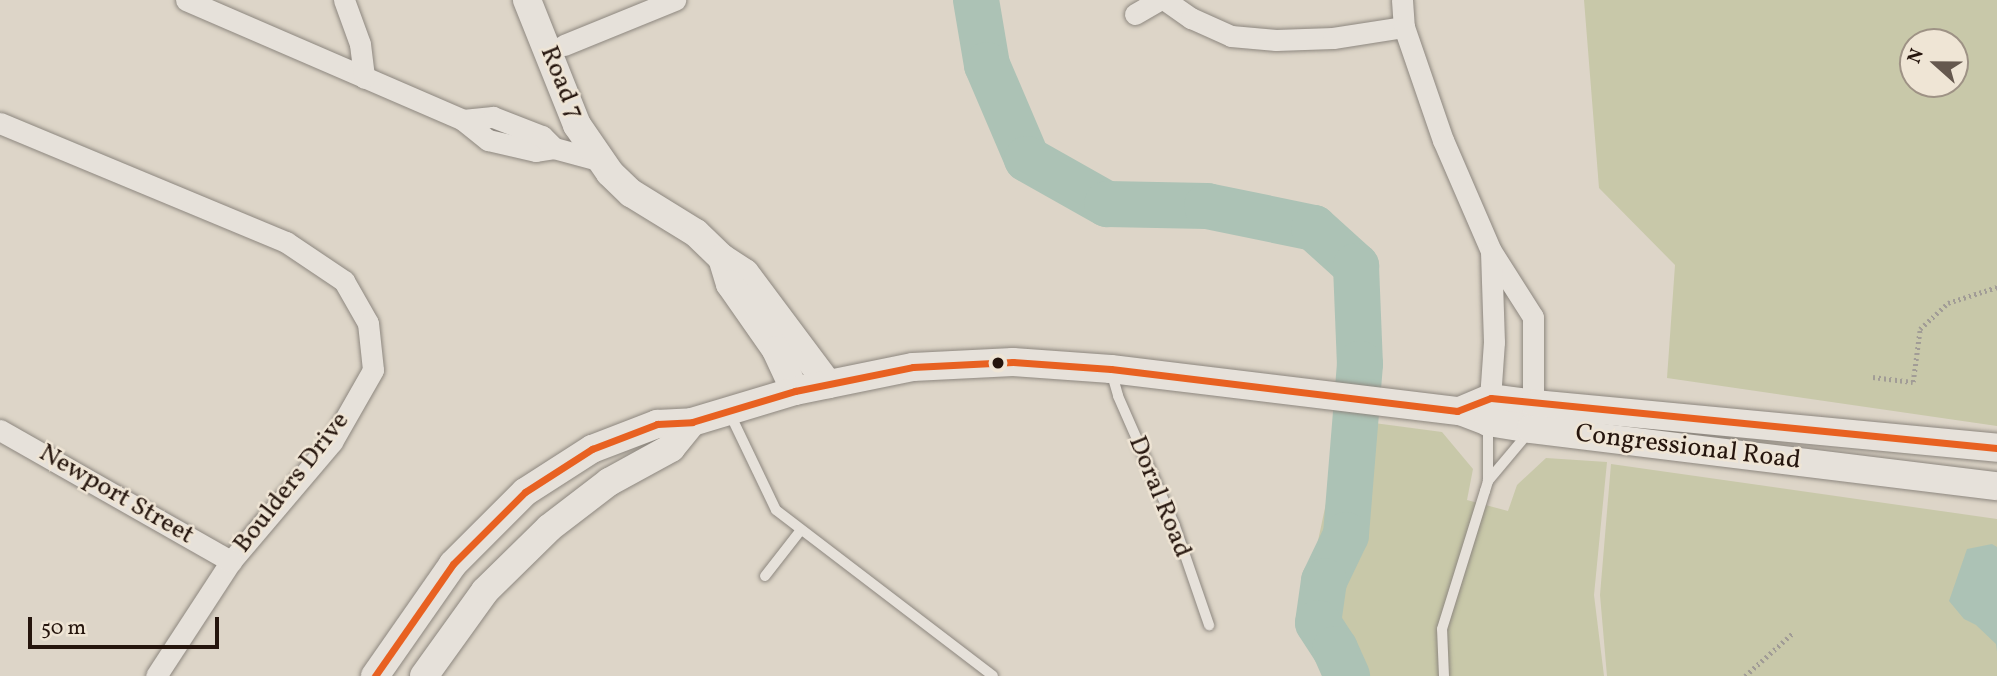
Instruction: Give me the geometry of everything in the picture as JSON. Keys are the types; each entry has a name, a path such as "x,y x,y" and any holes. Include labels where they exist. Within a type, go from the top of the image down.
{"main road":[{"name":"Road 7","path":"527,0 577,125 602,162 631,193 696,233 722,258 745,273 828,384"},
{"name":"Road 7","path":"546,0 592,116 602,162"},
{"name":"Road 7","path":"722,258 730,284 776,350 795,391"},
{"name":"Congressional Road","path":"375,676 453,564 525,492 592,449 657,424 692,422 795,391 913,367 1013,362 1111,369 1414,407 1461,411 1490,410 1997,486"},
{"name":"Congressional Road","path":"1533,417 1997,448"},
{"path":"424,676 485,591 549,528 609,482 671,448 692,422"},
{"path":"493,524 520,556"}],"street":[{"path":"186,0 463,120 488,140 536,151 554,148 602,162"},
{"path":"344,0 360,44 364,78"},
{"path":"564,44 675,0"},
{"path":"1135,13 1162,0 1191,18 1231,36 1276,40 1333,38 1404,27"},
{"path":"1402,0 1404,27 1443,140 1491,251 1533,317 1533,417"},
{"name":"Boulders Drive","path":"0,123 286,242 344,281 368,323 373,370 332,442 232,561 156,676"},
{"path":"1490,410 1491,251"},
{"name":"Newport Street","path":"0,430 232,561"}],"lane":[{"name":"Doral Road","path":"1111,369 1123,408 1175,526 1209,625"},
{"path":"1444,676 1442,629 1487,486 1490,410"},
{"path":"729,411 776,510 993,676"},
{"path":"1487,486 1533,417"},
{"path":"765,576 801,530"}],"path":[{"path":"1873,377 1913,382 1920,330 1948,303 1997,287"},
{"path":"1745,676 1793,633"}],"shaded area":[{"path":"1584,0 1997,0 1997,426 1667,378 1675,265 1599,188"},
{"path":"1344,419 1442,432 1473,469 1467,500 1508,511 1517,485 1546,458 1607,462 1594,595 1604,676 1325,676 1300,625"},
{"path":"1611,464 1997,519 1997,676 1607,676 1600,595"},
{"path":"1992,544 1997,547 1997,652 1996,644 1976,625 1964,619 1949,601 1967,549"}],"waterway":[{"path":"976,0 987,65 1027,159 1107,204 1207,206 1314,228 1356,266 1360,364 1346,535 1324,581 1318,623 1335,649 1347,676"}],"transit line":[{"path":"375,676 453,564 525,492 592,449 657,424 692,422 795,391 913,367 1013,362 1111,369 1457,411 1491,398 1997,448"}]}
